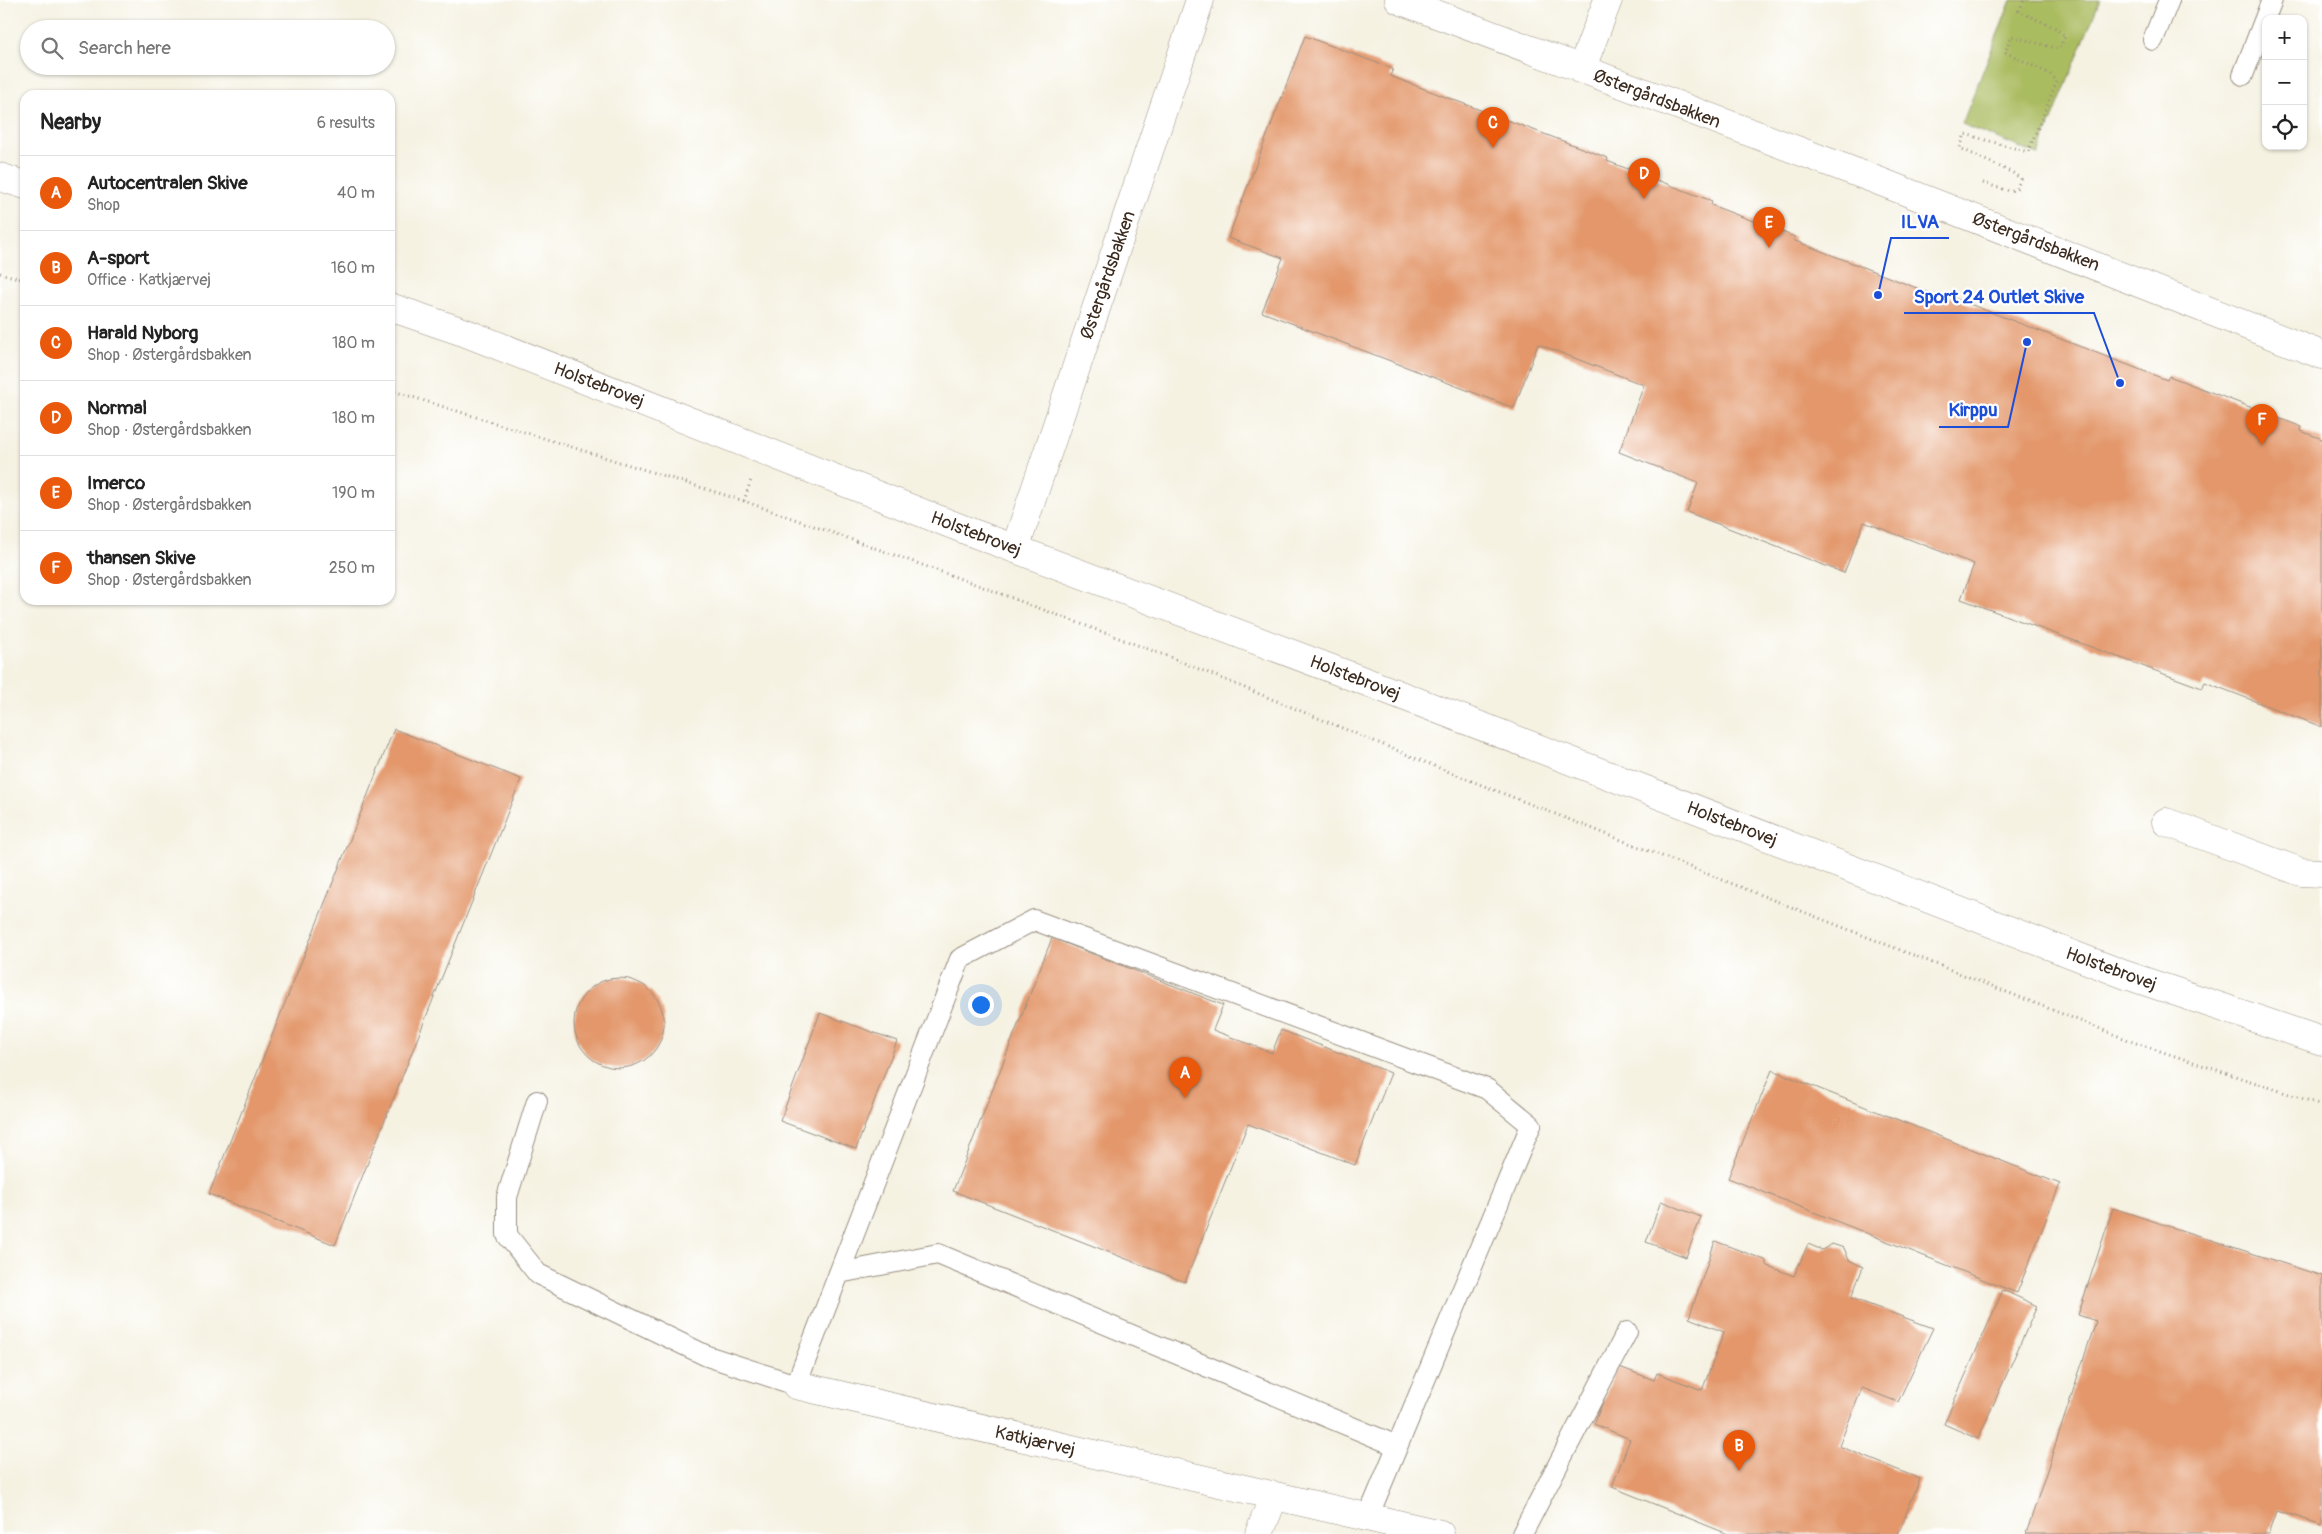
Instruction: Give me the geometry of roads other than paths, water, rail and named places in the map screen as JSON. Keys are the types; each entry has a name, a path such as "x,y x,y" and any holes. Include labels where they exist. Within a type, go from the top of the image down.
{"street":[{"name":"Østergårdsbakken","path":"1015,549 1200,0"},
{"name":"Østergårdsbakken","path":"1399,0 1880,182 2322,354"},
{"name":"Østergårdsbakken","path":"1580,70 1608,0"},
{"path":"0,177 20,183"},
{"name":"Holstebrovej","path":"395,309 466,333 1015,549 1374,685 2123,974 2322,1041"},
{"path":"2166,822 2301,872 2322,873"},
{"name":"Katkjærvej","path":"796,1385 1440,1534"},
{"path":"1259,1534 1274,1496"}],"lane":[{"path":"2153,40 2169,0"},
{"path":"2243,75 2272,0"},
{"path":"537,1101 507,1197 507,1235 538,1274 699,1352 796,1385 960,959 1034,920 1487,1089 1531,1125 1368,1517"},
{"path":"839,1273 938,1254 1398,1446"},
{"path":"1522,1534 1627,1332"}],"place":[{"name":"Harald Nyborg","path":"1493,148"},
{"name":"Normal","path":"1644,199"},
{"name":"Imerco","path":"1769,248"},
{"name":"ILVA","path":"1878,295"},
{"name":"Kirppu","path":"2027,342"},
{"name":"Sport 24 Outlet Skive","path":"2120,383"},
{"name":"thansen Skive","path":"2262,445"},
{"name":"Autocentralen Skive","path":"1185,1098"},
{"name":"A-sport","path":"1739,1471"}]}
